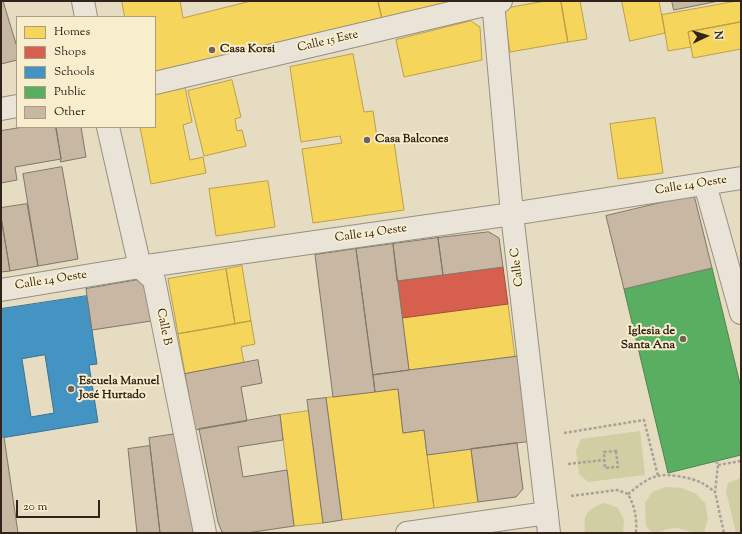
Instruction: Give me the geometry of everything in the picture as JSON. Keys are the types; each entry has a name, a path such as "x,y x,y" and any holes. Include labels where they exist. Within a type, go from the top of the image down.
{"street":[{"path":"83,1 86,16"},
{"name":"Calle 15 Este","path":"156,84 496,2"},
{"name":"Calle C","path":"496,2 512,214 548,523"},
{"path":"1,109 16,106"},
{"path":"108,128 140,267"},
{"name":"Calle 14 Oeste","path":"1,290 140,267 512,214 741,178"},
{"path":"705,184 741,313"},
{"name":"Calle B","path":"140,267 154,280 205,533"},
{"path":"407,533 548,523"}],"path":[{"path":"564,432 644,420 658,476"},
{"path":"616,451 618,467 605,468 604,460 604,452 616,451"},
{"path":"568,464 604,460"},
{"path":"716,461 718,465 715,492 724,533"},
{"path":"718,465 741,461"},
{"path":"628,494 643,482 658,476 687,479 702,483 715,492"},
{"path":"570,496 617,490 628,494 634,505 637,522 636,533"}],"shaded area":[{"path":"640,431 645,475 588,482 579,474 576,451 581,439"},
{"path":"741,478 741,533 736,533 726,491 728,483"},
{"path":"665,487 682,488 696,494 705,503 708,519 704,532 693,532 673,528 652,533 646,526 645,503 652,492"},
{"path":"605,503 618,508 624,520 623,533 585,533 585,521 590,510"}],"building: Homes":[{"name":"Casa Korsi","path":"122,1 180,1 183,18 251,1 378,1 383,22 156,77 156,16 125,16"},
{"path":"378,1 471,1 383,22"},
{"path":"546,1 561,1 568,42 510,52 503,9"},
{"path":"561,1 580,1 587,39 568,42"},
{"path":"622,1 659,1 665,33 630,41"},
{"path":"741,1 741,22 688,32 691,47 668,51 662,15"},
{"path":"471,21 480,27 482,60 404,77 396,40"},
{"path":"741,22 741,49 693,58 688,32"},
{"name":"Casa Balcones","path":"353,54 364,112 373,111 377,137 393,135 404,210 313,223 302,149 342,143 340,136 301,142 290,67"},
{"path":"232,80 241,117 235,119 237,131 242,130 246,146 204,156 188,91"},
{"path":"185,87 192,122 183,125 190,160 203,157 206,173 151,184 140,128 156,128 156,93"},
{"path":"655,118 663,173 618,179 610,124"},
{"path":"268,181 275,227 216,236 209,189"},
{"path":"242,266 251,321 235,324 226,269"},
{"path":"226,269 235,324 178,334 168,279"},
{"path":"508,304 515,357 409,370 402,318"},
{"path":"251,321 255,344 241,347 244,363 185,374 178,334"},
{"path":"398,389 403,433 424,430 434,508 342,520 326,398"},
{"path":"309,411 323,523 294,526 280,415"},
{"path":"471,449 478,502 434,508 427,455"}],"building: Shops":[{"path":"503,267 508,304 402,318 397,281"}],"building: Schools":[{"name":"Escuela Manuel José Hurtado","path":"87,296 97,364 89,365 98,422 1,438 1,309","holes":["45,355 54,413 31,417 22,359"]}],"building: Public":[{"name":"Iglesia de Santa Ana","path":"712,268 741,388 741,455 668,473 624,289"}],"building: Other":[{"path":"3,1 16,44 16,60 1,64 1,2"},
{"path":"672,1 719,1 674,10"},
{"path":"18,128 56,128 61,159 15,167 17,180 1,183 1,131"},
{"path":"56,128 81,128 86,157 60,162 61,159"},
{"path":"62,167 78,259 38,266 23,174"},
{"path":"694,195 712,268 624,289 606,216"},
{"path":"27,204 38,266 10,271 1,217 1,208"},
{"path":"1,217 10,271 1,272"},
{"path":"489,232 499,238 503,267 443,275 438,238"},
{"path":"438,238 443,275 397,281 393,244"},
{"path":"393,244 409,370 373,375 356,249"},
{"path":"356,249 375,392 333,397 315,255"},
{"path":"144,279 151,321 92,330 86,289"},
{"path":"521,356 532,441 427,455 424,430 403,433 398,389 375,392 373,375"},
{"path":"258,360 262,383 241,387 247,421 195,430 185,374"},
{"path":"326,398 342,520 323,523 307,400"},
{"path":"280,415 283,440 238,447 243,477 287,470 294,526 247,533 222,532 218,522 199,429"},
{"path":"176,434 197,533 160,533 149,438"},
{"path":"4,437 18,533 1,533 1,438"},
{"path":"517,443 523,489 516,497 478,502 471,449"},
{"path":"150,446 160,533 137,533 128,449"}],"place":[{"name":"Casa Korsi","path":"212,50"},
{"name":"Casa Balcones","path":"367,140"},
{"name":"Iglesia de Santa Ana","path":"683,339"},
{"name":"Escuela Manuel José Hurtado","path":"71,389"}]}
